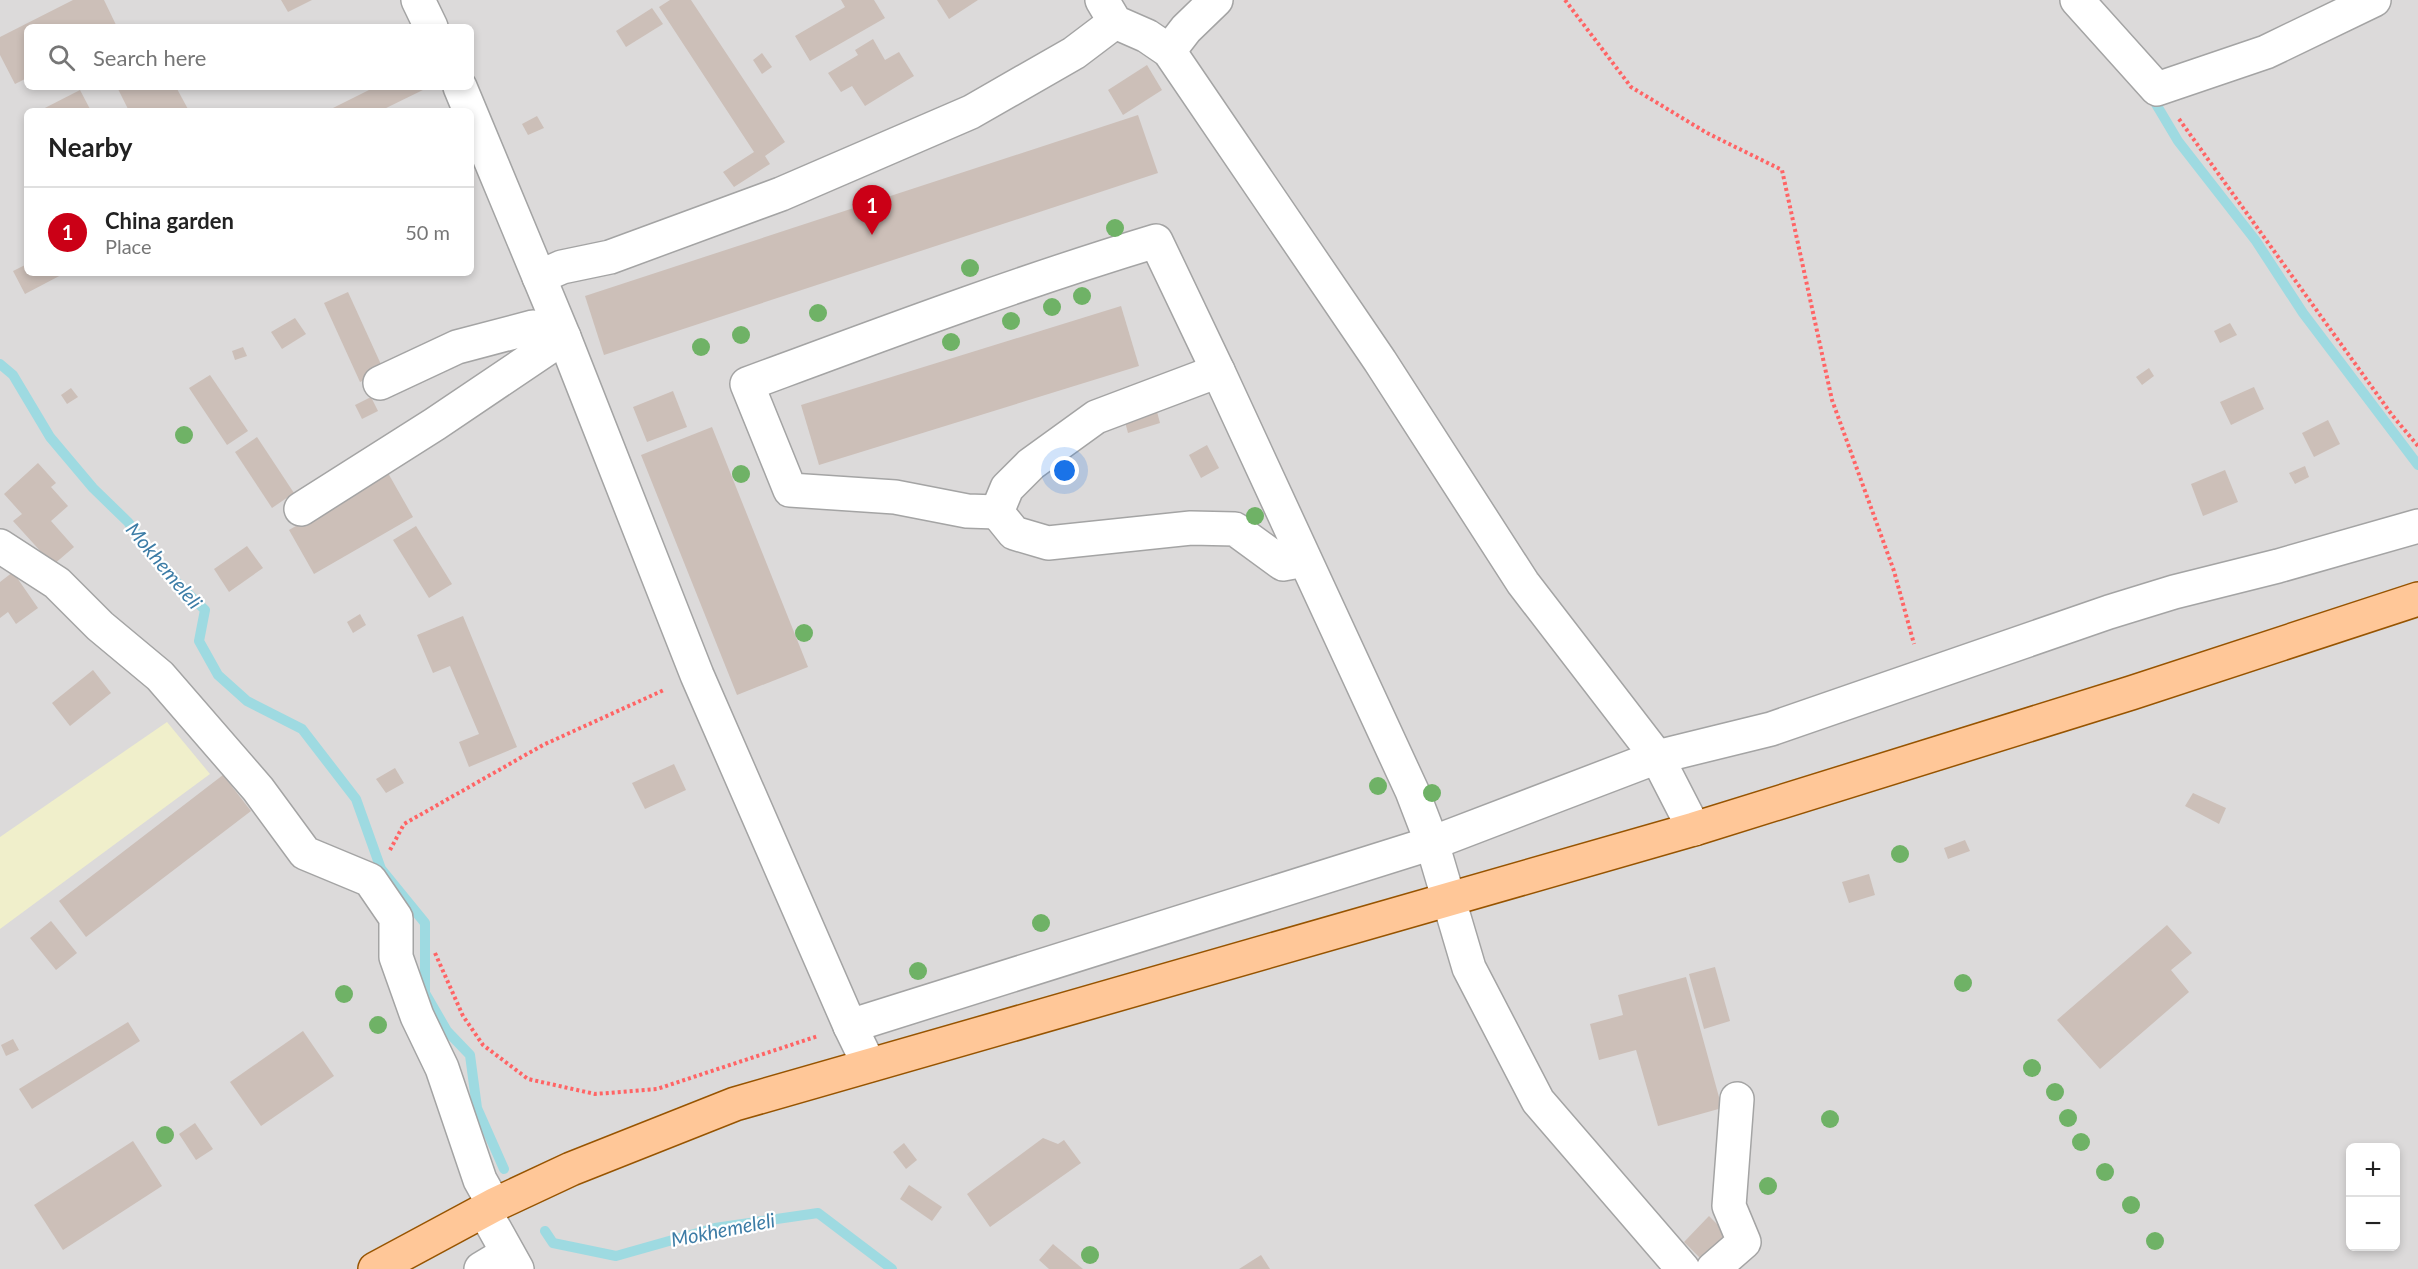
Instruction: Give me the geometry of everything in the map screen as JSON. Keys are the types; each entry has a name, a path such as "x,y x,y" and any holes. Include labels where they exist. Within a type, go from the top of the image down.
{"main road":[{"path":"375,1269 489,1208 571,1169 735,1104 1450,901 1694,829 2131,693 2418,599"}],"street":[{"path":"418,0 430,24"},
{"path":"1169,51 1186,29 1216,0"},
{"path":"2077,0 2157,89 2266,52 2374,0"},
{"path":"539,277 562,267 610,257 780,194 971,112 1074,53 1108,11 1169,51 1380,361 1523,583 1657,757 1694,829"},
{"path":"461,90 469,108"},
{"path":"474,121 564,337 697,675 869,1065"},
{"path":"1305,561 1283,564 1235,529 1191,528 1048,543 1014,532 997,512 967,511 895,497 790,490 747,384 927,317 1155,241 1218,371 1412,791 1432,843 1469,968 1538,1101 1683,1269"},
{"path":"380,383 457,347 533,327 564,337"},
{"path":"301,508 435,424 564,337"},
{"path":"997,512 1007,488 1031,464 1096,417 1218,371"},
{"path":"850,1026 1432,843 1657,757 1771,729 2174,592 2418,526"},
{"path":"0,546 57,583 100,626 160,676 258,789 304,853 370,880 396,918 396,957 417,1016 442,1068 489,1208 502,1264"},
{"path":"1713,1269 1744,1242 1729,1206 1737,1099"}],"path":[{"path":"1565,0 1631,87 1707,133 1782,170 1832,400 1894,571 1923,676"},
{"path":"2157,89 2392,415 2418,446"},
{"path":"370,880 381,869 404,824 543,745 697,675"},
{"path":"396,918 408,920 438,957 463,1016 483,1045 528,1079 595,1095 657,1089 850,1026"}],"shaded area":[{"path":"0,0 2418,0 2418,1269 0,1269"}],"green space":[{"path":"167,722 210,774 0,929 0,837"}],"building":[{"path":"73,0 104,0 116,24 26,24"},
{"path":"281,0 312,0 288,12"},
{"path":"670,0 691,0 785,142 765,156 770,164 734,187 723,172 754,152 659,7"},
{"path":"841,0 874,0 885,18 810,61 795,36 845,7"},
{"path":"937,0 978,0 949,19"},
{"path":"652,8 663,24 626,47 616,31"},
{"path":"24,25 24,80 15,84 0,55 0,37"},
{"path":"873,39 885,60 899,52 914,76 865,106 852,86 841,92 828,73 858,55 855,50"},
{"path":"762,53 772,67 762,74 753,60"},
{"path":"1147,65 1162,90 1123,115 1108,90"},
{"path":"80,90 89,108 45,108"},
{"path":"118,90 178,90 187,108 128,108"},
{"path":"369,90 423,90 386,108 333,108"},
{"path":"1138,115 1158,173 604,355 585,296"},
{"path":"537,116 544,128 528,135 522,124"},
{"path":"24,266 24,276 59,276 25,294 13,271"},
{"path":"348,292 384,371 360,382 324,303"},
{"path":"1121,306 1139,366 819,465 801,405"},
{"path":"295,318 306,334 282,349 271,332"},
{"path":"2230,323 2237,335 2220,343 2214,331"},
{"path":"243,347 247,356 235,360 232,351"},
{"path":"2149,368 2154,376 2142,385 2136,377"},
{"path":"210,375 248,431 227,445 189,388"},
{"path":"2254,387 2264,409 2231,425 2220,402"},
{"path":"71,388 78,397 67,404 61,395"},
{"path":"673,391 687,427 647,442 633,407"},
{"path":"371,397 378,411 362,419 355,405"},
{"path":"1156,408 1160,423 1128,433 1124,418"},
{"path":"2328,420 2340,444 2314,457 2302,433"},
{"path":"712,427 808,667 737,695 641,455"},
{"path":"257,437 294,493 272,508 235,452"},
{"path":"1207,445 1219,468 1201,478 1189,455"},
{"path":"38,463 56,483 51,487 68,506 51,521 74,547 53,565 13,521 22,514 4,494"},
{"path":"2305,466 2309,477 2295,484 2289,473"},
{"path":"2225,470 2238,502 2203,516 2191,484"},
{"path":"388,473 413,517 314,574 289,530"},
{"path":"416,526 452,584 429,598 393,540"},
{"path":"247,546 263,568 229,592 214,569"},
{"path":"13,572 38,608 16,624 8,612 0,618 0,582"},
{"path":"360,614 366,625 353,633 347,622"},
{"path":"463,616 517,747 469,767 459,742 479,734 450,666 433,673 417,635"},
{"path":"93,670 111,693 70,726 52,703"},
{"path":"674,764 686,790 645,809 632,783"},
{"path":"395,768 404,783 386,793 376,779"},
{"path":"223,775 251,811 86,937 59,901"},
{"path":"2193,793 2226,808 2219,824 2185,806"},
{"path":"1965,840 1970,851 1948,859 1944,848"},
{"path":"1869,874 1875,895 1849,903 1842,882"},
{"path":"51,921 77,953 56,970 30,938"},
{"path":"2167,925 2192,953 2171,970 2189,992 2100,1069 2057,1020"},
{"path":"1715,967 1730,1021 1704,1029 1689,974"},
{"path":"1686,977 1722,1108 1658,1126 1636,1050 1599,1060 1590,1024 1623,1015 1618,995"},
{"path":"128,1022 140,1041 32,1109 19,1089"},
{"path":"303,1031 334,1076 261,1126 230,1082"},
{"path":"13,1039 19,1050 6,1056 1,1045"},
{"path":"195,1123 213,1149 196,1160 179,1134"},
{"path":"1043,1138 1058,1144 1064,1140 1081,1163 990,1227 967,1194"},
{"path":"133,1141 162,1186 63,1250 34,1205"},
{"path":"904,1143 917,1160 906,1169 893,1152"},
{"path":"909,1185 942,1207 932,1221 900,1199"},
{"path":"1709,1216 1731,1238 1705,1263 1684,1242"},
{"path":"1053,1244 1083,1269 1049,1269 1039,1260"},
{"path":"1261,1255 1270,1269 1239,1269"}],"waterway":[{"path":"2150,94 2178,141 2256,241 2303,313 2418,465"},
{"name":"Mokhemeleli","path":"0,364 13,375 50,437 93,488 128,522 163,569 205,610 199,641 218,675 247,701 302,729 356,799 381,869 425,923 425,993 447,1031 470,1055 477,1108 504,1169"},
{"name":"Mokhemeleli","path":"545,1231 553,1243 616,1256 715,1228 818,1213 892,1269"}],"place":[{"name":"China garden","path":"872,235"}]}
